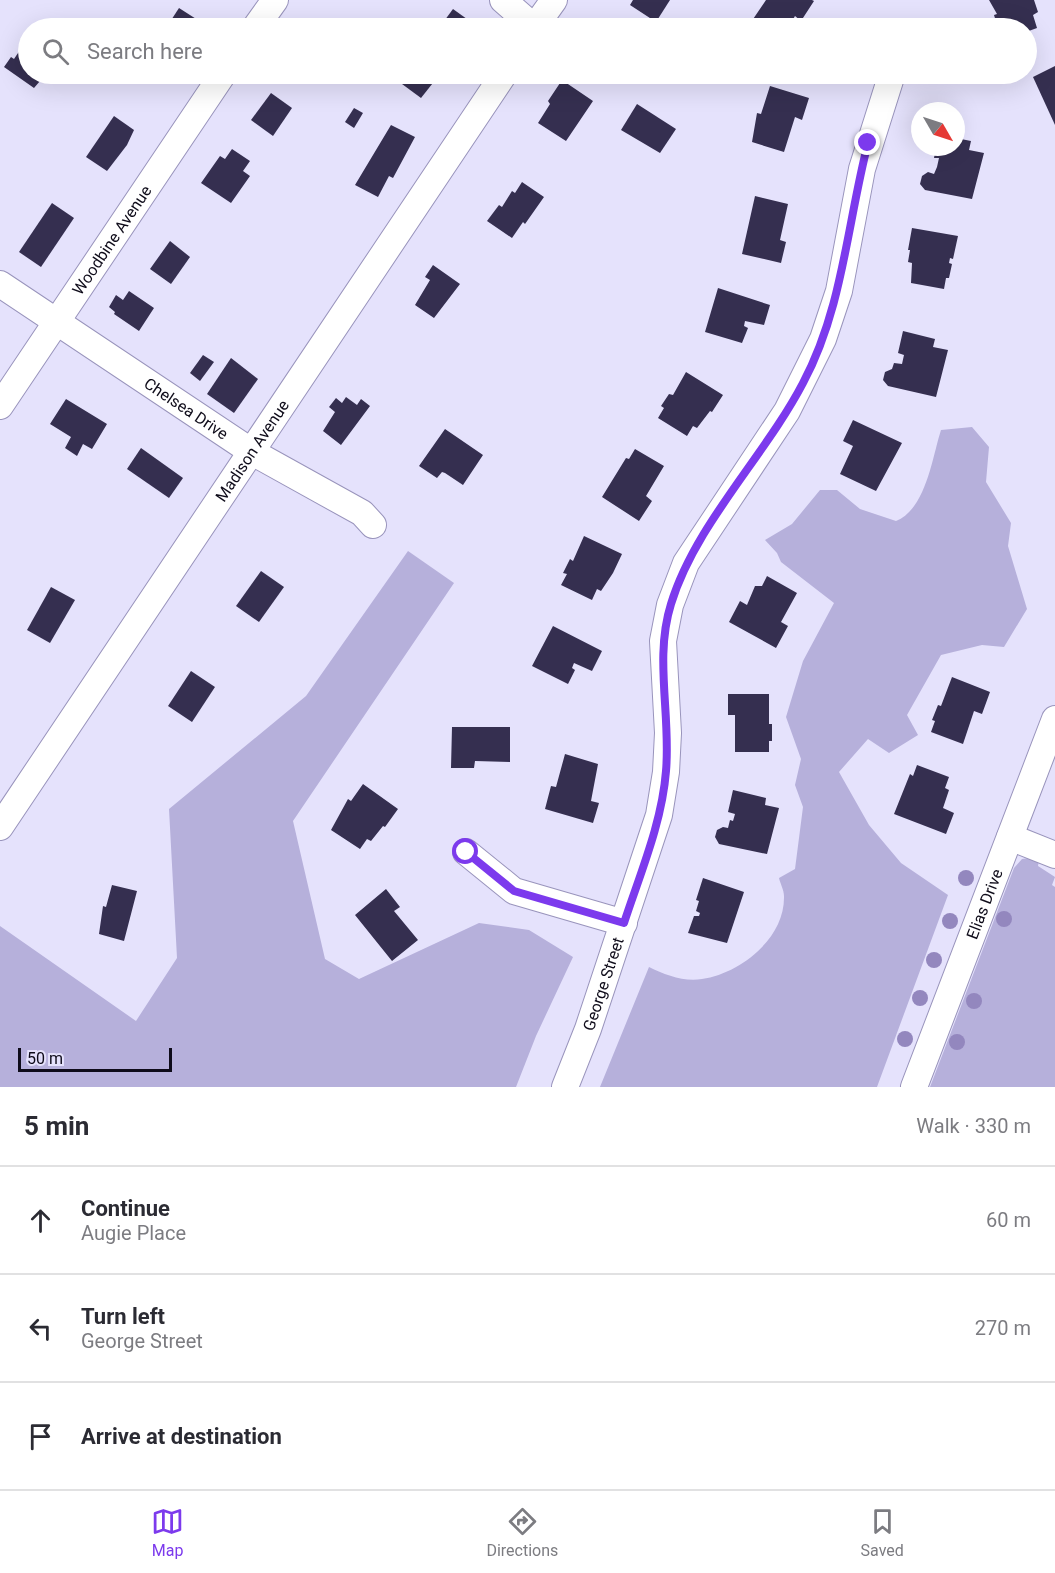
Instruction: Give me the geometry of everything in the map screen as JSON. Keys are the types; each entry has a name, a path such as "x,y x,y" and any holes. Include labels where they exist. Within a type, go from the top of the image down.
{"street":[{"path":"262,18 276,0"},
{"path":"503,0 524,18"},
{"path":"542,18 554,0"},
{"name":"Woodbine Avenue","path":"0,406 216,84"},
{"name":"Madison Avenue","path":"0,827 497,84"},
{"name":"George Street","path":"565,1087 588,1029 624,923 651,842 663,794 668,733 663,641 670,604 686,564 787,411 824,339 839,291 862,169 889,84"},
{"name":"Chelsea Drive","path":"0,284 252,452 362,513 373,525"},
{"name":"Elias Drive","path":"914,1087 1010,837 1049,752 1055,719"},
{"path":"1010,837 1055,855"},
{"path":"466,852 514,891 624,923"}],"shaded area":[{"path":"972,427 989,447 986,482 1011,523 1008,546 1027,609 1004,647 982,645 941,655 907,715 918,735 889,753 868,739 839,772 869,825 901,863 948,895 877,1087 600,1087 649,967 688,980 717,975 745,961 769,939 777,926 784,894 779,878 795,869 803,807 795,785 801,759 786,717 803,661 834,603 781,562 777,553 765,540 792,524 820,490 837,490 860,509 896,521 906,515 921,494 941,430"},
{"path":"408,551 454,583 293,821 325,959 359,979 479,923 529,930 573,957 536,1036 516,1087 0,1087 0,926 136,1021 177,958 169,809 306,696"},
{"path":"1022,859 1039,860 1038,866 1055,877 1052,885 1055,887 1055,1087 930,1087 1014,868"}],"building":[{"path":"633,0 670,0 659,18 650,18 630,5"},
{"path":"766,0 814,1 803,18 795,16 794,18 754,18"},
{"path":"989,0 1034,0 1038,12 1033,15 1034,18 995,18 994,15 997,14"},
{"path":"179,8 195,18 172,18"},
{"path":"453,9 466,18 446,18"},
{"path":"18,53 18,77 4,67 11,57 14,59"},
{"path":"1055,66 1055,125 1036,84 1037,75"},
{"path":"402,84 432,84 421,98"},
{"path":"559,84 568,84 593,101 566,141 538,123 550,104 548,101"},
{"path":"770,86 809,98 802,120 795,117 784,152 752,142 757,113 761,114"},
{"path":"271,93 292,108 273,136 251,120"},
{"path":"637,104 676,129 660,153 621,130"},
{"path":"354,108 363,113 354,128 345,122"},
{"path":"114,116 134,130 127,145 107,171 86,157"},
{"path":"391,125 415,137 393,178 389,176 378,197 355,185"},
{"path":"965,140 971,141 969,150 984,153 972,199 925,190 920,184 922,176 928,172 934,174 939,158 934,158 934,156 965,156"},
{"path":"232,149 250,161 243,171 250,176 231,203 201,183 220,156 225,159"},
{"path":"522,182 544,197 512,238 487,221 499,205 502,207 512,191 515,193"},
{"path":"755,196 788,204 780,240 786,242 781,263 742,254"},
{"path":"52,203 74,218 41,267 19,252"},
{"path":"912,228 958,236 953,259 950,258 949,263 952,264 944,289 911,283 912,263 908,262 910,250 908,250"},
{"path":"170,241 190,257 171,284 150,269"},
{"path":"433,265 460,284 434,318 415,305 430,280 425,277"},
{"path":"718,288 770,305 764,325 745,321 744,326 748,328 742,343 705,332"},
{"path":"129,291 154,308 139,331 114,314 115,312 109,307 116,295 123,300"},
{"path":"903,331 935,339 933,347 948,350 936,397 888,386 883,380 885,372 892,369 894,363 902,364 904,355 898,353"},
{"path":"203,355 214,362 200,381 190,373"},
{"path":"231,358 258,379 234,413 207,394"},
{"path":"686,372 723,395 712,412 710,411 697,428 693,426 687,436 658,418 664,408 661,406 669,394 673,395"},
{"path":"346,397 357,405 361,399 370,406 341,445 323,431 335,412 329,407 336,398 342,403"},
{"path":"66,399 107,424 92,449 83,444 77,456 65,448 71,437 50,424"},
{"path":"853,420 902,443 876,491 840,474 853,446 843,441"},
{"path":"445,429 483,455 463,485 442,472 437,478 419,466"},
{"path":"141,448 183,478 169,498 127,469"},
{"path":"635,449 664,466 646,496 652,501 639,521 602,497 626,458 629,459"},
{"path":"584,536 622,554 613,573 601,591 597,589 592,600 561,585 567,574 563,573 570,559 573,561"},
{"path":"261,571 284,587 259,622 236,606"},
{"path":"767,576 797,593 781,622 788,626 776,648 729,622 740,601 747,605 755,586 762,586"},
{"path":"51,587 75,600 50,643 27,630"},
{"path":"553,626 602,651 592,671 574,663 572,668 575,670 568,684 532,666"},
{"path":"191,671 215,687 192,722 168,706"},
{"path":"952,677 990,692 982,714 974,711 963,744 931,732 935,721 932,720 938,705 941,706"},
{"path":"728,694 769,694 769,724 772,724 772,741 769,741 769,752 735,752 735,715 728,715"},
{"path":"452,727 510,727 510,762 475,761 474,768 451,768"},
{"path":"565,754 598,764 591,801 599,803 593,823 545,809 551,786 556,787"},
{"path":"917,765 949,777 945,788 949,790 943,808 954,813 946,834 894,814 910,774 913,776"},
{"path":"363,784 398,809 385,827 383,826 371,841 367,839 360,849 331,830 348,799 351,801"},
{"path":"733,790 766,798 765,805 779,808 767,854 719,844 715,837 717,830 723,827 728,828 730,820 733,821 735,814 728,812"},
{"path":"703,878 744,892 727,943 688,933 694,916 699,916 700,913 696,911 699,901 696,900"},
{"path":"112,885 137,891 124,941 99,934 103,906 106,907"},
{"path":"386,889 400,907 394,911 418,940 392,961 355,915"}],"route":[{"path":"466,852 514,891 624,923 651,842 663,794 668,733 663,641 670,604 686,564 787,411 819,350 839,291 868,143"}]}
